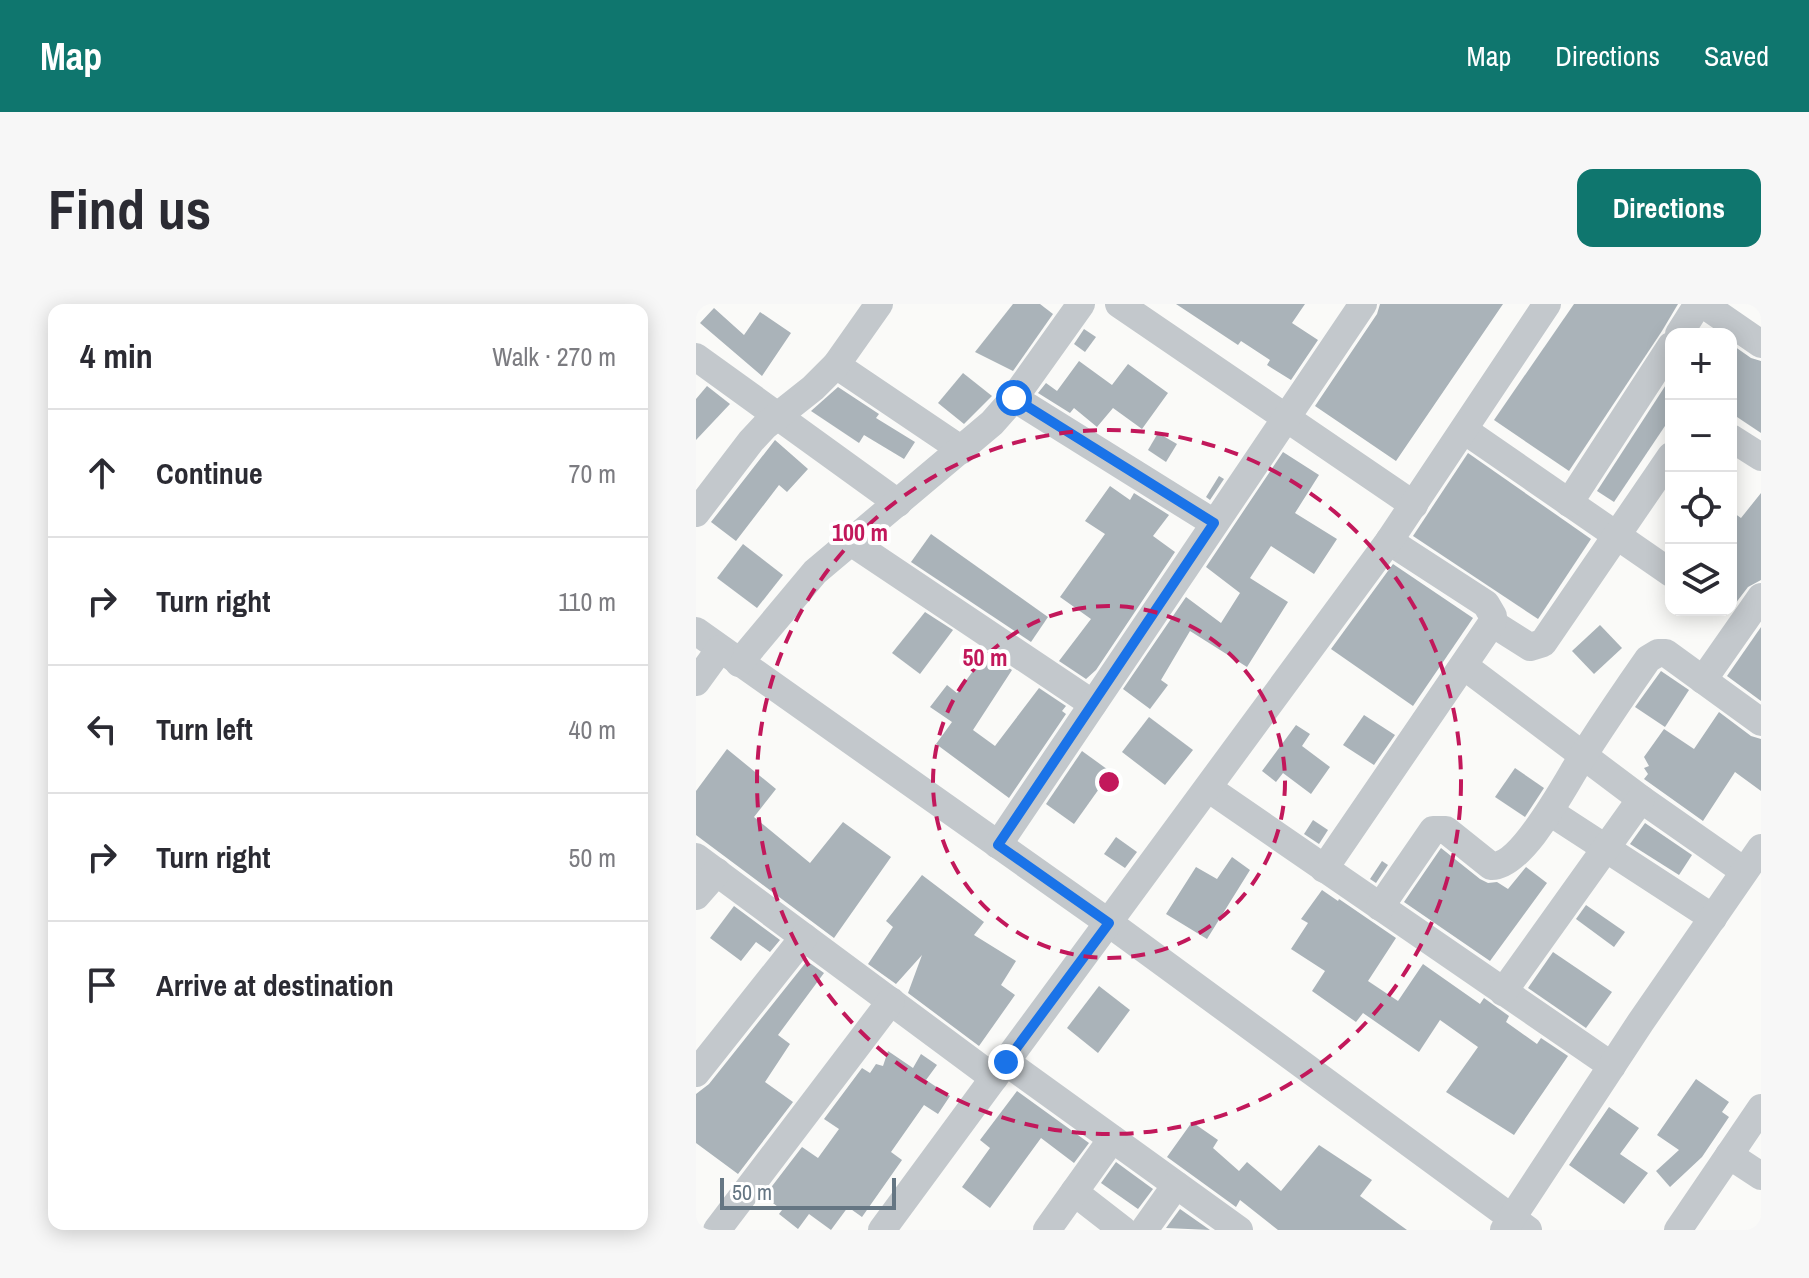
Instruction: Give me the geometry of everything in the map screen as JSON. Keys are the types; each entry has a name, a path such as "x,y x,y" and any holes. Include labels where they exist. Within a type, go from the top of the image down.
{"street":[{"path":"696,513 737,457 836,365 878,304"},
{"path":"696,682 730,656 851,542 992,423 1014,398 1081,304"},
{"path":"1119,304 1414,505"},
{"path":"882,1230 1389,541 1547,304"},
{"path":"1683,328 1701,304 1761,344"},
{"path":"998,845 1361,305"},
{"path":"1569,503 1665,355"},
{"path":"696,357 898,503"},
{"path":"836,365 962,450"},
{"path":"1014,398 1214,523"},
{"path":"1464,430 1665,569"},
{"path":"1737,442 1761,457"},
{"path":"1492,623 1530,647 1543,643 1665,465"},
{"path":"1324,869 1492,623 1493,616 1486,604 1389,541"},
{"path":"851,542 1093,704"},
{"path":"1737,614 1761,597"},
{"path":"1703,680 1735,616"},
{"path":"696,631 1109,923 1515,1226 1612,1066 1761,848"},
{"path":"1380,907 1433,830 1446,830 1491,866 1500,866 1511,858 1550,812 1582,756 1648,659 1658,653 1666,653 1761,722"},
{"path":"1464,666 1582,756 1744,871"},
{"path":"1208,788 1612,1066"},
{"path":"1503,992 1641,799"},
{"path":"1550,812 1713,918"},
{"path":"696,896 706,864 891,1001 1112,1139 1239,1230"},
{"path":"696,1073 804,937"},
{"path":"717,1230 891,1001"},
{"path":"1678,1230 1761,1108"},
{"path":"1047,1230 1112,1139"},
{"path":"1729,1155 1761,1176"},
{"path":"1144,1230 1176,1185"},
{"path":"1074,1192 1123,1230"}],"building":[{"path":"1013,304 1040,304 1053,314 1013,371 975,352"},
{"path":"1176,304 1305,304 1292,323 1318,340 1291,380 1267,365 1270,360 1241,341 1238,345"},
{"path":"1380,304 1503,304 1396,461 1315,406 1377,314"},
{"path":"1574,304 1678,304 1569,471 1494,420"},
{"path":"714,308 744,335 760,312 791,333 762,376 700,323"},
{"path":"1084,329 1096,337 1085,352 1074,344"},
{"path":"1737,348 1761,361 1761,433 1737,417"},
{"path":"1079,361 1112,385 1128,364 1168,393 1142,429 1113,408 1097,427 1074,408 1070,413 1038,393 1046,383 1057,391"},
{"path":"963,373 992,396 964,424 938,403"},
{"path":"707,386 730,404 696,440 696,399"},
{"path":"1665,386 1665,426 1614,502 1597,491"},
{"path":"838,387 879,414 876,418 915,442 904,459 864,435 859,443 811,411"},
{"path":"1158,433 1177,444 1166,462 1148,450"},
{"path":"775,440 808,469 787,492 779,485 736,541 711,522"},
{"path":"1283,452 1319,475 1295,513 1337,539 1314,574 1271,546 1250,578 1288,602 1247,667 1190,631 1161,680 1168,685 1150,709 1123,689 1186,597 1221,623 1240,593 1206,567"},
{"path":"1468,453 1591,539 1538,619 1413,536"},
{"path":"1219,476 1224,479 1210,500 1206,497"},
{"path":"1110,486 1130,500 1134,493 1169,515 1153,536 1175,552 1096,670 1086,679 1059,661 1091,619 1060,597 1105,534 1085,521"},
{"path":"1761,493 1761,580 1748,587 1737,601 1737,515 1741,518"},
{"path":"931,534 1048,617 1031,642 911,562"},
{"path":"743,544 783,575 757,608 717,578"},
{"path":"1393,564 1473,618 1413,706 1331,649"},
{"path":"925,612 953,630 920,674 892,653"},
{"path":"1600,625 1622,648 1594,674 1572,651"},
{"path":"1761,627 1761,701 1727,676"},
{"path":"986,653 1012,670 973,730 995,746 1039,688 1066,706 1062,711 1066,714 1009,798 936,744 952,722 930,707 947,685 957,693"},
{"path":"1661,671 1689,690 1665,727 1635,707"},
{"path":"1719,712 1751,736 1761,739 1761,791 1735,772 1703,821 1644,779 1648,774 1644,768 1649,766 1644,757 1664,729 1694,749"},
{"path":"1364,715 1395,735 1374,765 1343,745"},
{"path":"1149,717 1193,750 1165,785 1122,752"},
{"path":"1296,725 1310,734 1302,746 1330,767 1311,794 1283,773 1276,782 1262,771"},
{"path":"727,749 776,789 754,817 810,863 843,822 891,857 834,938 696,835 696,791"},
{"path":"1082,751 1111,772 1074,824 1046,804"},
{"path":"1515,768 1544,788 1525,817 1495,797"},
{"path":"1313,820 1328,830 1319,844 1304,834"},
{"path":"1645,823 1692,855 1679,875 1630,844"},
{"path":"1116,837 1137,852 1125,868 1104,854"},
{"path":"1441,848 1488,883 1497,882 1508,889 1526,867 1547,883 1490,961 1404,902"},
{"path":"1232,857 1250,870 1207,939 1166,914 1196,867 1217,879"},
{"path":"1382,861 1388,865 1376,883 1370,879"},
{"path":"922,875 984,922 974,935 1016,961 1001,985 1015,995 979,1046 908,993 922,955 896,984 868,964 893,927 886,921"},
{"path":"1322,890 1396,938 1368,981 1398,1001 1423,964 1480,1004 1484,998 1509,1016 1506,1022 1537,1044 1541,1038 1568,1056 1514,1135 1446,1092 1478,1047 1440,1020 1419,1052 1363,1013 1356,1022 1312,991 1325,971 1291,949 1308,923 1301,919"},
{"path":"1586,905 1625,932 1614,947 1576,919"},
{"path":"734,906 780,940 770,952 756,942 741,961 710,938"},
{"path":"1553,952 1612,992 1586,1028 1528,988"},
{"path":"807,961 824,973 778,1035 790,1044 765,1082 793,1102 738,1174 696,1143 696,1094 709,1084"},
{"path":"1099,986 1130,1010 1098,1053 1067,1028"},
{"path":"888,1051 913,1068 921,1054 937,1065 926,1080 950,1096 938,1114 924,1105 891,1152 902,1160 862,1217 848,1207 831,1230 809,1214 798,1229 779,1214 782,1210 766,1194 802,1147 818,1158 839,1129 824,1119 862,1068 870,1073 876,1064 883,1066"},
{"path":"1696,1079 1729,1102 1722,1112 1729,1117 1702,1157 1670,1187 1656,1171 1679,1150 1657,1135"},
{"path":"1017,1091 1089,1143 1074,1163 1041,1138 990,1208 962,1187 990,1148 980,1140"},
{"path":"1609,1107 1639,1128 1620,1154 1648,1173 1624,1204 1569,1165"},
{"path":"1192,1122 1218,1140 1213,1148 1239,1171 1247,1162 1281,1191 1319,1145 1372,1180 1360,1196 1407,1230 1278,1230 1240,1200 1236,1207 1167,1157"},
{"path":"1116,1162 1153,1189 1138,1209 1101,1183"},
{"path":"1180,1209 1210,1230 1166,1228"}],"route":[{"path":"1006,1062 1109,923 998,845 1214,523 1014,398"}]}
